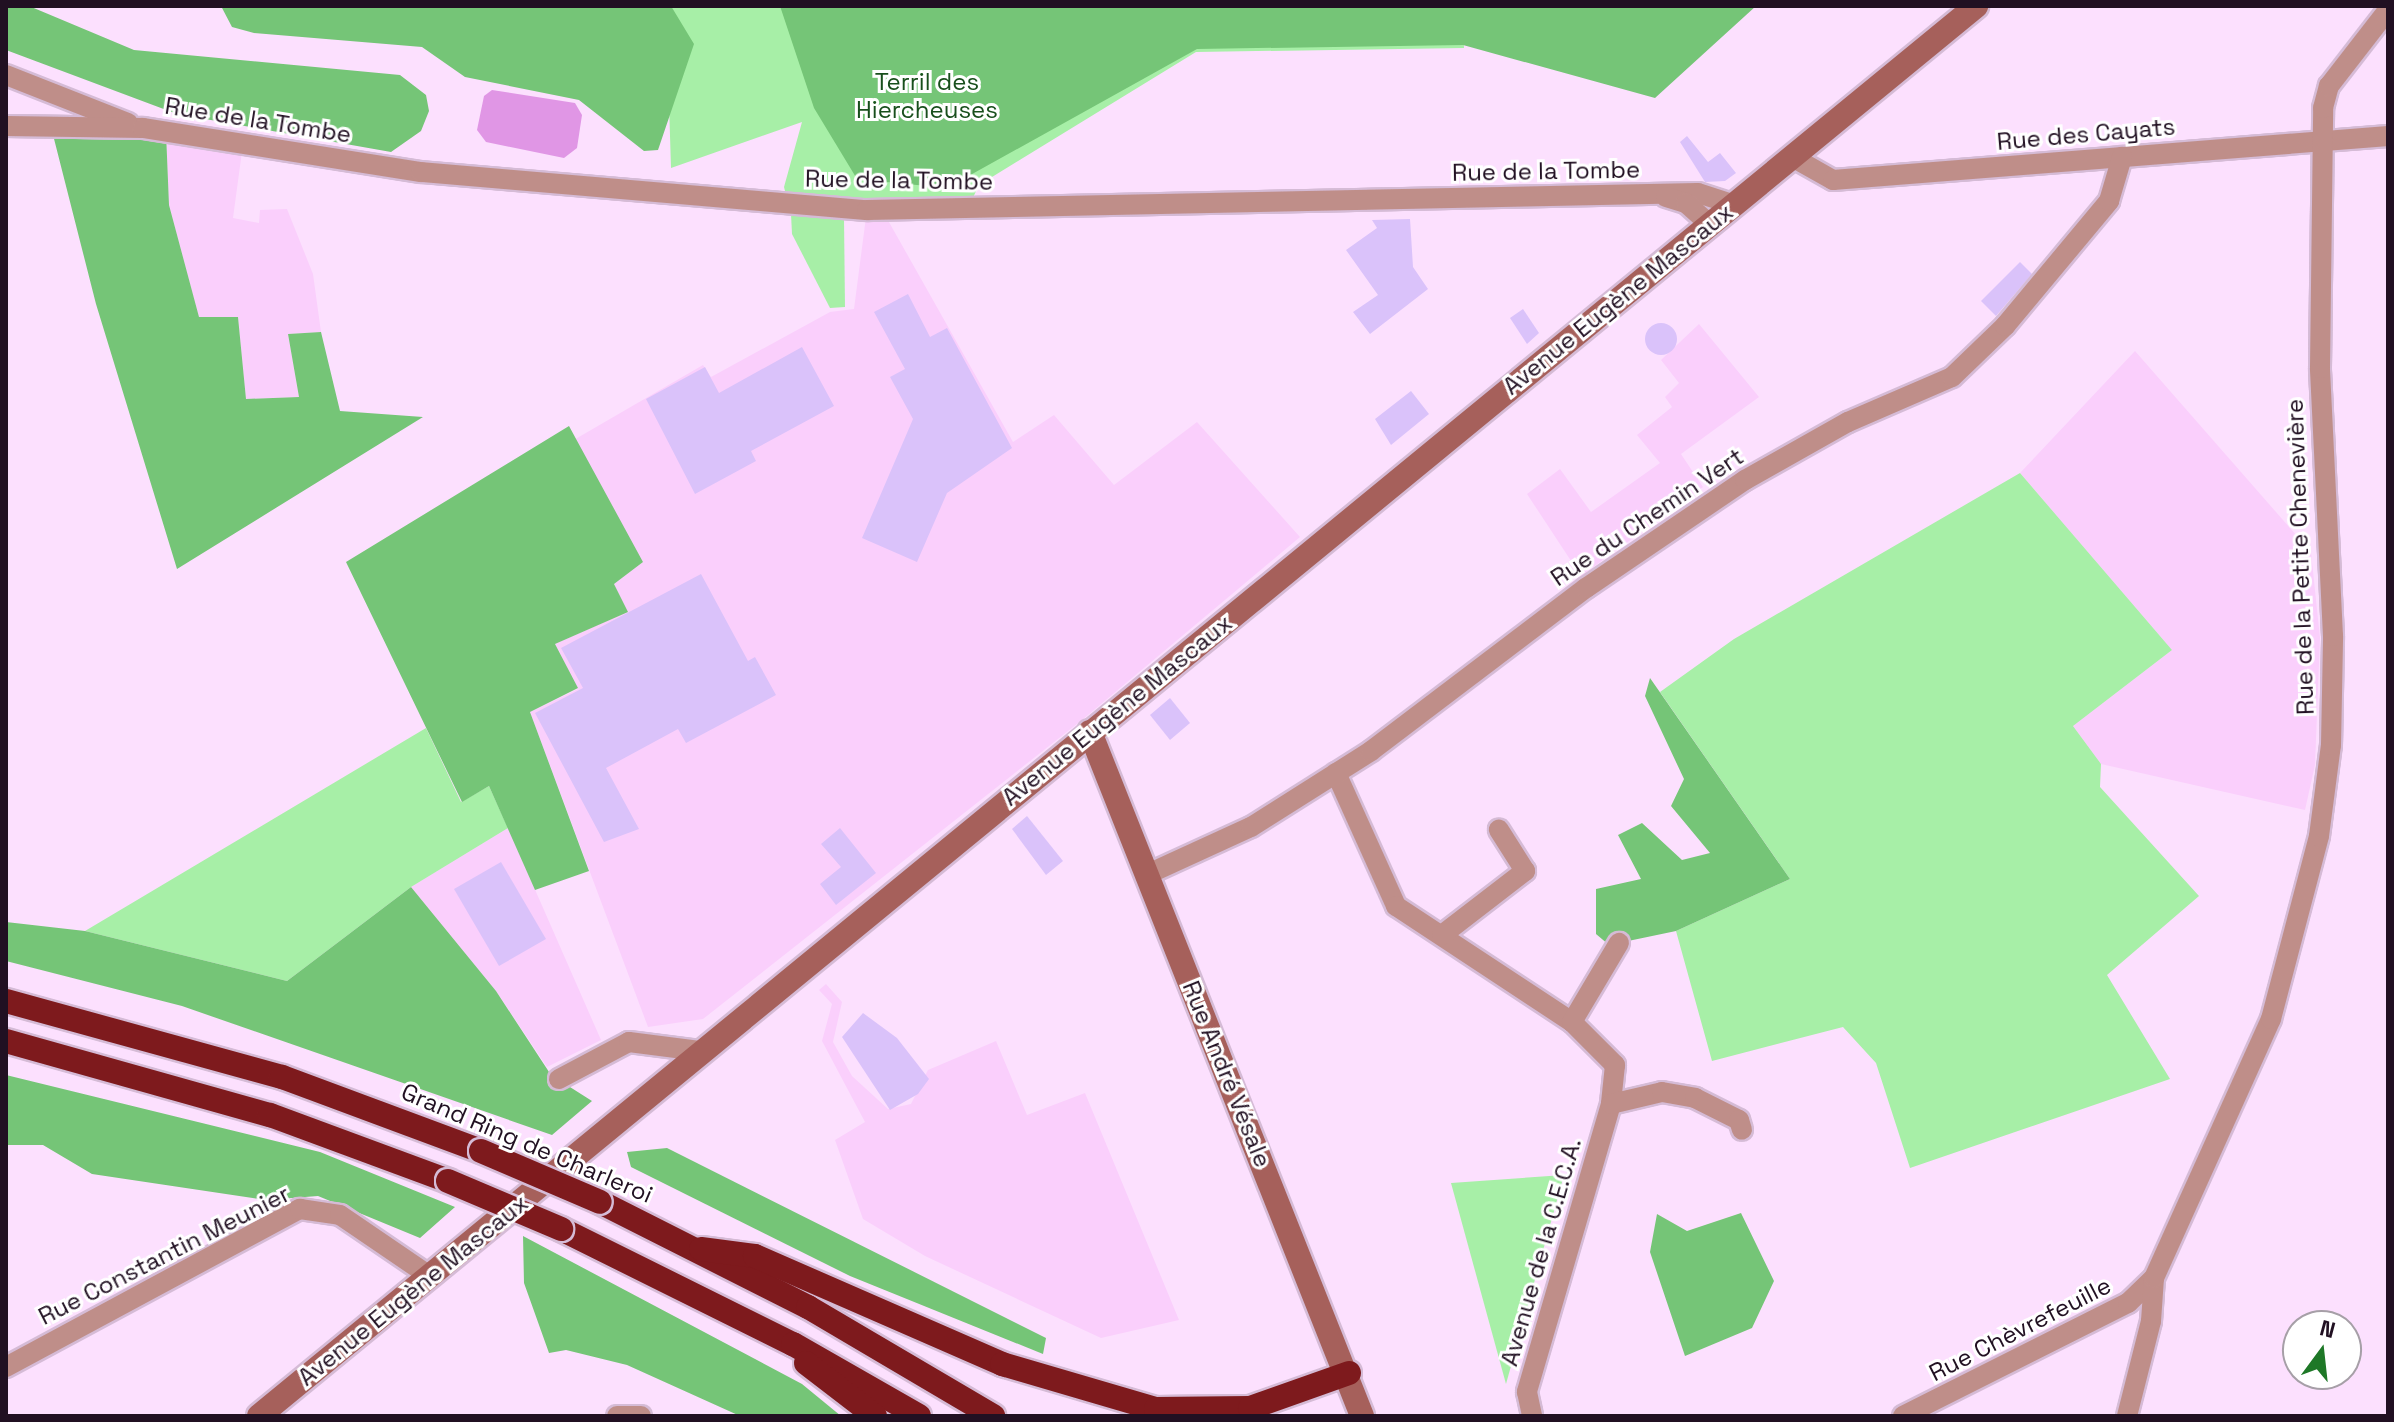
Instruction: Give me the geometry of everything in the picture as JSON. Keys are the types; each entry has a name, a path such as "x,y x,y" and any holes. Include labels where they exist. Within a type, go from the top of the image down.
{"highway":[{"name":"Grand Ring de Charleroi","path":"6,1001 282,1077 481,1151 701,1249 993,1416"},
{"path":"6,1041 270,1115 448,1181 561,1229 793,1344 919,1416"},
{"path":"701,1249 755,1256 1002,1364 1156,1409 1250,1408 1349,1373"},
{"path":"793,1344 812,1372 875,1416"}],"main road":[{"name":"Avenue Eugène Mascaux","path":"259,1416 428,1275 488,1232 699,1051 1976,6"},
{"name":"Rue André Vésale","path":"1090,732 1349,1373 1362,1416"}],"street":[{"name":"Rue de la Petite Chenevière","path":"2127,1416 2151,1321 2154,1278 2271,1019 2319,836 2331,745 2333,636 2320,368 2329,86 2388,10"},
{"name":"Rue de la Tombe","path":"6,75 143,128"},
{"name":"Rue de la Tombe","path":"6,126 143,128 421,172 867,210 1698,193 1734,205"},
{"name":"Rue des Cayats","path":"1794,158 1833,180 2388,136"},
{"name":"Rue du Chemin Vert","path":"1146,875 1251,827 1336,773 1597,580 1745,480 1848,422 1952,377 2005,326 2109,201 2122,157"},
{"name":"Rue de la Tombe","path":"1659,195 1686,203 1709,224"},
{"name":"Avenue de la C.E.C.A.","path":"1336,773 1396,906 1572,1022 1615,1065 1611,1104 1527,1392 1532,1416"},
{"path":"1442,935 1525,871 1499,830"},
{"path":"1572,1022 1619,943"},
{"path":"559,1079 629,1042 699,1051"},
{"path":"1611,1104 1662,1092 1695,1098 1721,1107 1742,1130"},
{"name":"Rue Constantin Meunier","path":"6,1367 300,1209 340,1215 428,1275"},
{"name":"Rue Chèvrefeuille","path":"1903,1416 2128,1303 2154,1278"},
{"path":"617,1416 641,1416"}],"shaded area":[{"path":"492,90 575,103 582,115 577,148 564,158 486,142 477,130 484,96"},
{"path":"166,132 243,144 233,218 259,223 260,210 287,209 313,274 321,332 288,334 299,397 246,399 238,317 199,318 169,205"},
{"path":"885,215 1013,442 1054,415 1114,485 1197,422 1300,537 1082,720 703,1019 648,1027 530,712 578,689 555,644 627,612 614,584 643,562 572,441 703,365 711,377 830,312 854,309 866,217"},
{"path":"1699,324 1759,397 1681,454 1703,487 1581,576 1527,494 1560,469 1591,512 1660,463 1637,435 1672,407 1665,397 1679,383 1661,360"},
{"path":"2135,351 2311,552 2320,638 2315,765 2305,810 2101,764 2073,726 2172,650 2020,473"},
{"path":"508,828 601,1040 547,1067 496,991 411,887"},
{"path":"826,984 842,1002 833,1042 852,1076 888,1109 911,1104 928,1070 996,1041 1027,1115 1085,1093 1179,1320 1101,1338 925,1256 863,1219 835,1140 865,1122 822,1041 832,1004 819,990"}],"green space":[{"path":"6,6 29,6 134,50 400,75 426,95 429,111 421,131 391,152 177,114 6,50"},
{"path":"221,6 671,6 694,44 658,150 644,151 579,100 465,77 422,47 254,33 232,27"},
{"name":"Terril des Hiercheuses","path":"666,6 1462,6 1464,48 1196,52 979,185 968,208 788,203 784,187 802,122 671,168"},
{"name":"Terril des Hiercheuses","path":"780,6 1756,6 1655,98 1463,45 1197,49 947,188 857,179 814,108"},
{"path":"51,127 166,132 169,205 199,317 238,317 246,399 299,397 288,334 321,332 340,411 423,417 177,569 96,304"},
{"path":"791,214 844,217 845,307 830,308 792,234"},
{"path":"569,426 643,562 614,584 628,612 555,644 578,688 530,712 589,871 535,890 489,786 462,802 346,562"},
{"path":"2020,473 2172,650 2073,726 2101,764 2100,787 2199,896 2107,975 2170,1079 1910,1168 1876,1063 1843,1027 1712,1061 1676,931 1790,879 1660,692 1734,639"},
{"path":"1650,678 1790,879 1676,931 1609,945 1596,934 1596,889 1641,879 1618,835 1642,823 1682,860 1710,853 1671,806 1684,779 1645,696"},
{"path":"426,728 461,802 489,786 508,828 411,887 287,981 85,931"},
{"path":"411,887 496,991 551,1075 592,1101 552,1135 182,1006 6,961 6,922 85,931 287,981"},
{"path":"6,1075 320,1152 455,1207 420,1238 318,1196 266,1200 92,1174 43,1145 6,1145"},
{"path":"667,1148 1046,1338 1043,1354 850,1276 631,1167 627,1152"},
{"path":"1564,1175 1506,1384 1451,1183"},
{"path":"1741,1213 1774,1281 1752,1328 1685,1356 1650,1252 1657,1214 1687,1231"},
{"path":"523,1236 802,1384 841,1416 740,1416 627,1365 566,1350 549,1353 524,1283"}],"building":[{"path":"1687,136 1708,162 1720,153 1736,173 1725,181 1705,182 1680,142"},
{"path":"1410,219 1413,267 1428,289 1370,334 1353,312 1378,295 1346,250 1377,228 1372,220"},
{"path":"2020,262 2032,274 1996,316 1981,301"},
{"path":"908,294 930,337 947,328 1012,448 947,493 917,562 862,538 913,419 890,377 905,369 874,312"},
{"path":"1523,309 1539,333 1527,344 1510,318"},
{"path":"1661,323 1672,328 1677,339 1672,350 1661,355 1650,350 1645,339 1650,328"},
{"path":"802,347 834,406 751,451 756,461 695,494 646,399 705,367 719,393"},
{"path":"1411,391 1429,414 1391,445 1375,419"},
{"path":"701,574 748,661 755,657 776,695 686,743 678,729 606,768 639,829 604,842 535,713 583,688 561,648"},
{"path":"1170,698 1190,723 1170,740 1150,715"},
{"path":"1027,816 1063,861 1046,875 1012,829"},
{"path":"840,828 876,873 836,905 820,884 841,867 821,844"},
{"path":"501,862 546,939 499,966 454,889"},
{"path":"863,1013 897,1038 929,1079 918,1094 890,1110 842,1037"}]}
